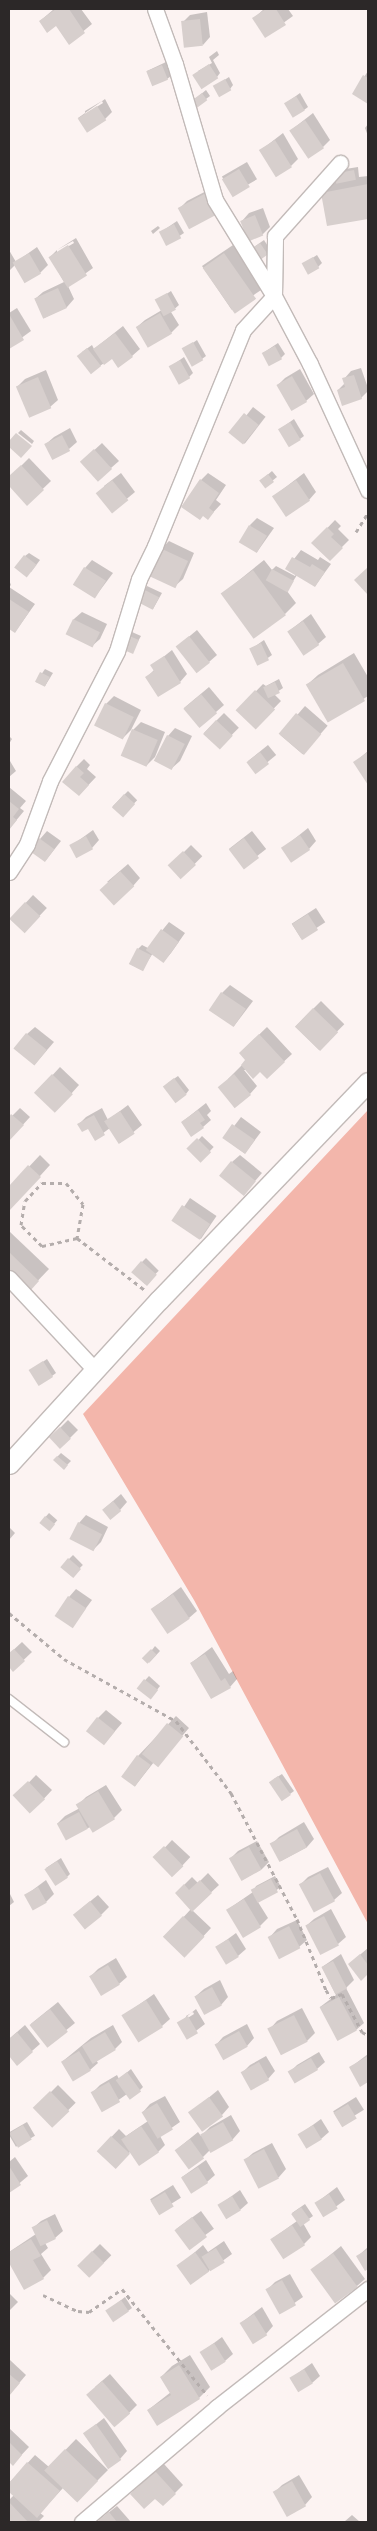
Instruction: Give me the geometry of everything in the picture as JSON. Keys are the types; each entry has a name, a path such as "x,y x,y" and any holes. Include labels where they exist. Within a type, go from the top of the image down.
{"street":[{"path":"155,9 175,64 215,200 274,296 310,364 368,490"},
{"path":"9,872 26,844 50,781 118,651 139,579 155,546 243,330 274,296 275,236 340,163"},
{"path":"9,1464 159,1300 368,1082"},
{"path":"9,1278 95,1370"},
{"path":"82,2522 217,2407 368,2289"}],"lane":[{"path":"9,1699 64,1742"}],"path":[{"path":"356,532 368,513"},
{"path":"77,1238 83,1204 66,1183 42,1183 25,1201 21,1225 42,1246 77,1238 159,1300"},
{"path":"9,1613 64,1659 176,1721 231,1793 296,1919 326,1990 331,1998 342,1994 362,2032 368,2035"},
{"path":"43,2295 78,2311 88,2312 122,2289 217,2407"}],"shaded area":[{"path":"368,1110 368,1924 194,1600 83,1414"}],"building":[{"path":"56,9 69,9 85,33 69,45 56,26 47,33 39,21"},
{"path":"266,9 276,9 286,25 265,38 252,18"},
{"path":"200,19 203,46 184,48 181,21"},
{"path":"209,64 218,78 201,89 192,75"},
{"path":"162,65 168,80 152,86 146,71"},
{"path":"363,75 368,78 368,104 352,94"},
{"path":"225,79 231,90 219,97 213,86"},
{"path":"202,93 207,100 194,110 189,102"},
{"path":"296,96 305,111 293,118 284,103"},
{"path":"97,106 106,120 87,133 78,119"},
{"path":"305,120 324,148 308,159 289,131"},
{"path":"275,140 292,167 276,177 259,150"},
{"path":"239,169 250,187 233,197 222,179"},
{"path":"354,170 356,180 336,184 334,174"},
{"path":"368,184 368,219 327,226 321,193"},
{"path":"206,193 217,214 189,229 178,208"},
{"path":"255,215 263,235 248,241 240,221"},
{"path":"174,224 181,238 166,246 159,232"},
{"path":"260,243 268,255 257,262 249,250"},
{"path":"68,245 87,276 68,288 48,257"},
{"path":"29,253 41,274 25,283 13,262"},
{"path":"224,253 256,299 235,314 203,268"},
{"path":"313,257 319,268 308,275 302,263"},
{"path":"58,288 67,308 43,319 34,299"},
{"path":"167,293 176,310 164,316 155,300"},
{"path":"160,313 172,334 148,348 136,327"},
{"path":"9,314 24,340 9,349"},
{"path":"115,333 133,357 118,368 112,359 104,365 93,349"},
{"path":"193,342 203,360 192,367 182,348"},
{"path":"275,346 282,359 269,366 262,353"},
{"path":"87,348 101,366 91,374 77,356"},
{"path":"180,360 190,378 179,385 169,366"},
{"path":"354,375 362,399 342,406 337,390 345,387 342,378"},
{"path":"292,376 307,402 291,411 276,385"},
{"path":"38,377 51,408 29,418 16,386"},
{"path":"244,413 259,425 243,444 228,432"},
{"path":"290,422 301,440 289,447 278,429"},
{"path":"16,433 32,446 21,458 9,447 9,441"},
{"path":"62,435 70,451 52,460 44,444"},
{"path":"94,449 112,469 98,482 80,462"},
{"path":"21,465 44,490 27,506 9,486 9,476"},
{"path":"268,474 274,482 265,489 259,481"},
{"path":"200,479 219,493 209,508 214,512 208,520 203,516 200,520 181,507"},
{"path":"112,480 128,500 112,513 96,493"},
{"path":"296,480 310,501 286,517 272,496"},
{"path":"249,525 267,536 257,553 239,542"},
{"path":"327,527 334,534 331,537 343,548 330,561 311,543"},
{"path":"160,548 188,561 175,588 147,575"},
{"path":"24,555 37,565 27,577 14,568"},
{"path":"292,557 310,567 312,564 325,572 315,587 285,569"},
{"path":"84,567 106,581 95,599 73,585"},
{"path":"368,567 368,595 354,580"},
{"path":"272,569 294,581 288,592 266,580"},
{"path":"253,570 286,615 254,639 221,594"},
{"path":"143,589 159,597 153,610 137,601"},
{"path":"9,599 29,612 15,633 9,629"},
{"path":"73,619 100,632 93,647 66,634"},
{"path":"303,621 319,645 303,656 287,632"},
{"path":"127,635 139,640 133,654 121,649"},
{"path":"189,636 210,663 197,673 176,646"},
{"path":"261,643 269,660 257,666 249,648"},
{"path":"164,656 181,683 158,697 145,677 154,671 150,665"},
{"path":"343,663 365,701 328,723 306,684"},
{"path":"40,672 50,677 45,687 35,682"},
{"path":"275,682 280,693 268,698 263,687"},
{"path":"255,690 275,709 256,730 236,710"},
{"path":"201,694 217,713 199,728 183,709"},
{"path":"105,703 134,717 123,739 94,725"},
{"path":"296,713 321,734 304,755 279,734"},
{"path":"216,720 233,736 220,750 203,734"},
{"path":"132,729 158,740 146,767 121,756"},
{"path":"167,735 185,744 172,770 154,761"},
{"path":"260,752 269,764 255,774 246,762"},
{"path":"368,752 368,785 353,762"},
{"path":"76,766 84,773 80,777 89,785 79,796 62,782"},
{"path":"124,794 135,804 123,817 112,807"},
{"path":"9,801 19,809 13,817 17,820 9,830"},
{"path":"300,835 310,850 291,863 281,848"},
{"path":"86,836 93,849 76,858 69,845"},
{"path":"39,838 54,849 45,862 30,851"},
{"path":"244,838 259,858 244,869 229,849"},
{"path":"183,851 196,865 181,879 168,865"},
{"path":"120,871 134,886 114,905 100,890"},
{"path":"25,902 40,916 25,933 9,919"},
{"path":"308,914 318,930 302,940 292,924"},
{"path":"161,929 179,942 164,963 146,950"},
{"path":"137,948 151,955 143,971 129,964"},
{"path":"221,992 246,1009 234,1027 209,1010"},
{"path":"313,1008 338,1032 320,1051 295,1027"},
{"path":"26,1033 47,1050 34,1066 13,1049"},
{"path":"259,1034 285,1062 267,1079 260,1072 253,1079 241,1065 245,1060 239,1053"},
{"path":"52,1074 73,1094 55,1113 34,1093"},
{"path":"234,1074 251,1095 235,1108 218,1087"},
{"path":"174,1078 187,1095 175,1103 163,1086"},
{"path":"198,1110 205,1120 200,1123 204,1128 191,1137 181,1122"},
{"path":"120,1111 135,1134 119,1144 104,1121"},
{"path":"11,1114 24,1125 9,1141 9,1117"},
{"path":"94,1115 105,1135 95,1141 88,1129 82,1132 77,1124"},
{"path":"232,1124 255,1140 245,1154 222,1138"},
{"path":"197,1138 211,1152 201,1163 186,1149"},
{"path":"231,1161 256,1181 244,1196 219,1176"},
{"path":"28,1165 41,1177 9,1211 9,1186"},
{"path":"182,1205 210,1224 200,1240 171,1221"},
{"path":"9,1252 39,1281 30,1291 9,1271"},
{"path":"141,1261 157,1275 147,1286 131,1272"},
{"path":"43,1361 53,1377 39,1386 29,1370"},
{"path":"60,1427 71,1439 60,1449 49,1437"},
{"path":"57,1456 68,1465 64,1470 53,1460"},
{"path":"113,1501 121,1511 110,1520 102,1510"},
{"path":"45,1516 55,1524 49,1531 39,1523"},
{"path":"78,1522 102,1534 93,1551 69,1539"},
{"path":"68,1558 81,1569 73,1578 60,1567"},
{"path":"173,1594 190,1619 167,1634 151,1609"},
{"path":"68,1596 86,1608 73,1628 55,1616"},
{"path":"14,1649 25,1661 13,1672 9,1667 9,1653"},
{"path":"151,1649 157,1655 147,1664 142,1658"},
{"path":"205,1654 221,1681 225,1678 231,1688 211,1699 190,1663"},
{"path":"144,1679 158,1690 151,1700 137,1688"},
{"path":"97,1717 115,1731 104,1745 86,1731"},
{"path":"167,1723 183,1736 158,1767 142,1754"},
{"path":"137,1755 151,1765 135,1787 121,1777"},
{"path":"278,1776 291,1795 282,1801 269,1782"},
{"path":"28,1781 45,1799 30,1814 13,1795"},
{"path":"98,1791 115,1819 93,1833 76,1804"},
{"path":"79,1812 88,1829 66,1841 57,1824"},
{"path":"297,1829 307,1848 279,1862 270,1844"},
{"path":"164,1846 183,1866 172,1877 152,1857"},
{"path":"249,1847 262,1870 241,1881 229,1858"},
{"path":"57,1861 68,1878 55,1886 44,1869"},
{"path":"320,1873 335,1901 314,1913 299,1884"},
{"path":"271,1879 278,1892 258,1903 251,1890"},
{"path":"200,1880 212,1893 192,1912 175,1893 184,1884 189,1890"},
{"path":"38,1887 47,1903 33,1911 24,1895"},
{"path":"244,1899 261,1927 243,1938 226,1910"},
{"path":"90,1901 102,1916 85,1930 73,1915"},
{"path":"183,1916 205,1937 184,1958 163,1937"},
{"path":"324,1916 339,1945 320,1955 305,1926"},
{"path":"289,1926 300,1948 279,1959 268,1937"},
{"path":"228,1939 239,1957 226,1965 215,1947"},
{"path":"360,1954 368,1965 368,1974 361,1981 348,1964"},
{"path":"333,1961 347,1989 335,1995 321,1967"},
{"path":"108,1965 120,1985 101,1996 89,1976"},
{"path":"212,1987 222,2006 204,2015 194,1996"},
{"path":"339,1997 357,2031 337,2041 320,2007"},
{"path":"146,2000 163,2027 138,2043 121,2015"},
{"path":"50,2009 68,2032 47,2048 30,2025"},
{"path":"294,2015 308,2042 281,2055 267,2029"},
{"path":"188,2016 198,2033 187,2040 177,2022"},
{"path":"239,2031 248,2047 223,2060 215,2045"},
{"path":"17,2032 33,2052 17,2066 9,2056 9,2039"},
{"path":"105,2032 116,2050 93,2064 82,2046"},
{"path":"79,2051 91,2071 73,2082 61,2062"},
{"path":"368,2056 368,2082 360,2087 349,2067"},
{"path":"311,2058 318,2070 295,2084 288,2072"},
{"path":"259,2062 269,2080 251,2091 241,2072"},
{"path":"127,2072 141,2091 130,2100 116,2080"},
{"path":"109,2082 120,2102 102,2112 91,2092"},
{"path":"50,2091 69,2111 52,2128 33,2108"},
{"path":"209,2097 223,2116 202,2132 188,2112"},
{"path":"157,2103 173,2130 158,2139 142,2112"},
{"path":"348,2104 357,2119 342,2127 333,2113"},
{"path":"223,2122 233,2140 210,2153 200,2135"},
{"path":"23,2125 32,2140 18,2148 9,2133"},
{"path":"313,2125 322,2140 306,2149 298,2134"},
{"path":"141,2126 159,2153 139,2166 121,2139"},
{"path":"111,2136 130,2154 116,2169 97,2151"},
{"path":"190,2139 204,2158 189,2170 175,2150"},
{"path":"264,2149 279,2178 258,2189 244,2159"},
{"path":"9,2166 21,2185 9,2193"},
{"path":"198,2167 208,2183 191,2194 181,2178"},
{"path":"165,2192 174,2207 159,2215 150,2201"},
{"path":"329,2194 338,2209 323,2217 314,2203"},
{"path":"232,2196 241,2211 226,2219 217,2205"},
{"path":"301,2207 310,2220 300,2227 291,2214"},
{"path":"192,2217 207,2237 189,2250 174,2230"},
{"path":"47,2220 56,2239 40,2246 32,2227"},
{"path":"292,2225 305,2245 283,2259 270,2239"},
{"path":"31,2239 41,2256 33,2260 44,2279 24,2290 9,2263 9,2252"},
{"path":"216,2248 225,2263 210,2271 201,2257"},
{"path":"368,2249 368,2269 365,2271 356,2256"},
{"path":"92,2251 104,2263 89,2278 77,2266"},
{"path":"195,2252 209,2271 190,2285 176,2266"},
{"path":"333,2253 358,2287 335,2303 310,2269"},
{"path":"282,2280 296,2305 279,2315 265,2289"},
{"path":"121,2300 129,2312 113,2322 105,2311"},
{"path":"254,2314 267,2335 253,2344 240,2323"},
{"path":"214,2343 226,2362 211,2371 200,2352"},
{"path":"179,2365 200,2399 157,2426 147,2410 171,2395 160,2377"},
{"path":"304,2369 313,2384 298,2392 289,2378"},
{"path":"9,2374 20,2383 9,2396"},
{"path":"102,2381 130,2413 114,2427 86,2395"},
{"path":"96,2424 121,2460 108,2469 83,2433"},
{"path":"9,2442 22,2455 13,2466 9,2462"},
{"path":"65,2449 98,2481 77,2503 44,2471"},
{"path":"27,2462 60,2491 37,2518 9,2492 9,2483"},
{"path":"155,2471 176,2494 163,2506 155,2499 144,2509 130,2494"},
{"path":"292,2481 306,2506 287,2517 273,2492"},
{"path":"9,2502 28,2522 9,2522"},
{"path":"109,2512 117,2522 97,2522"}]}
